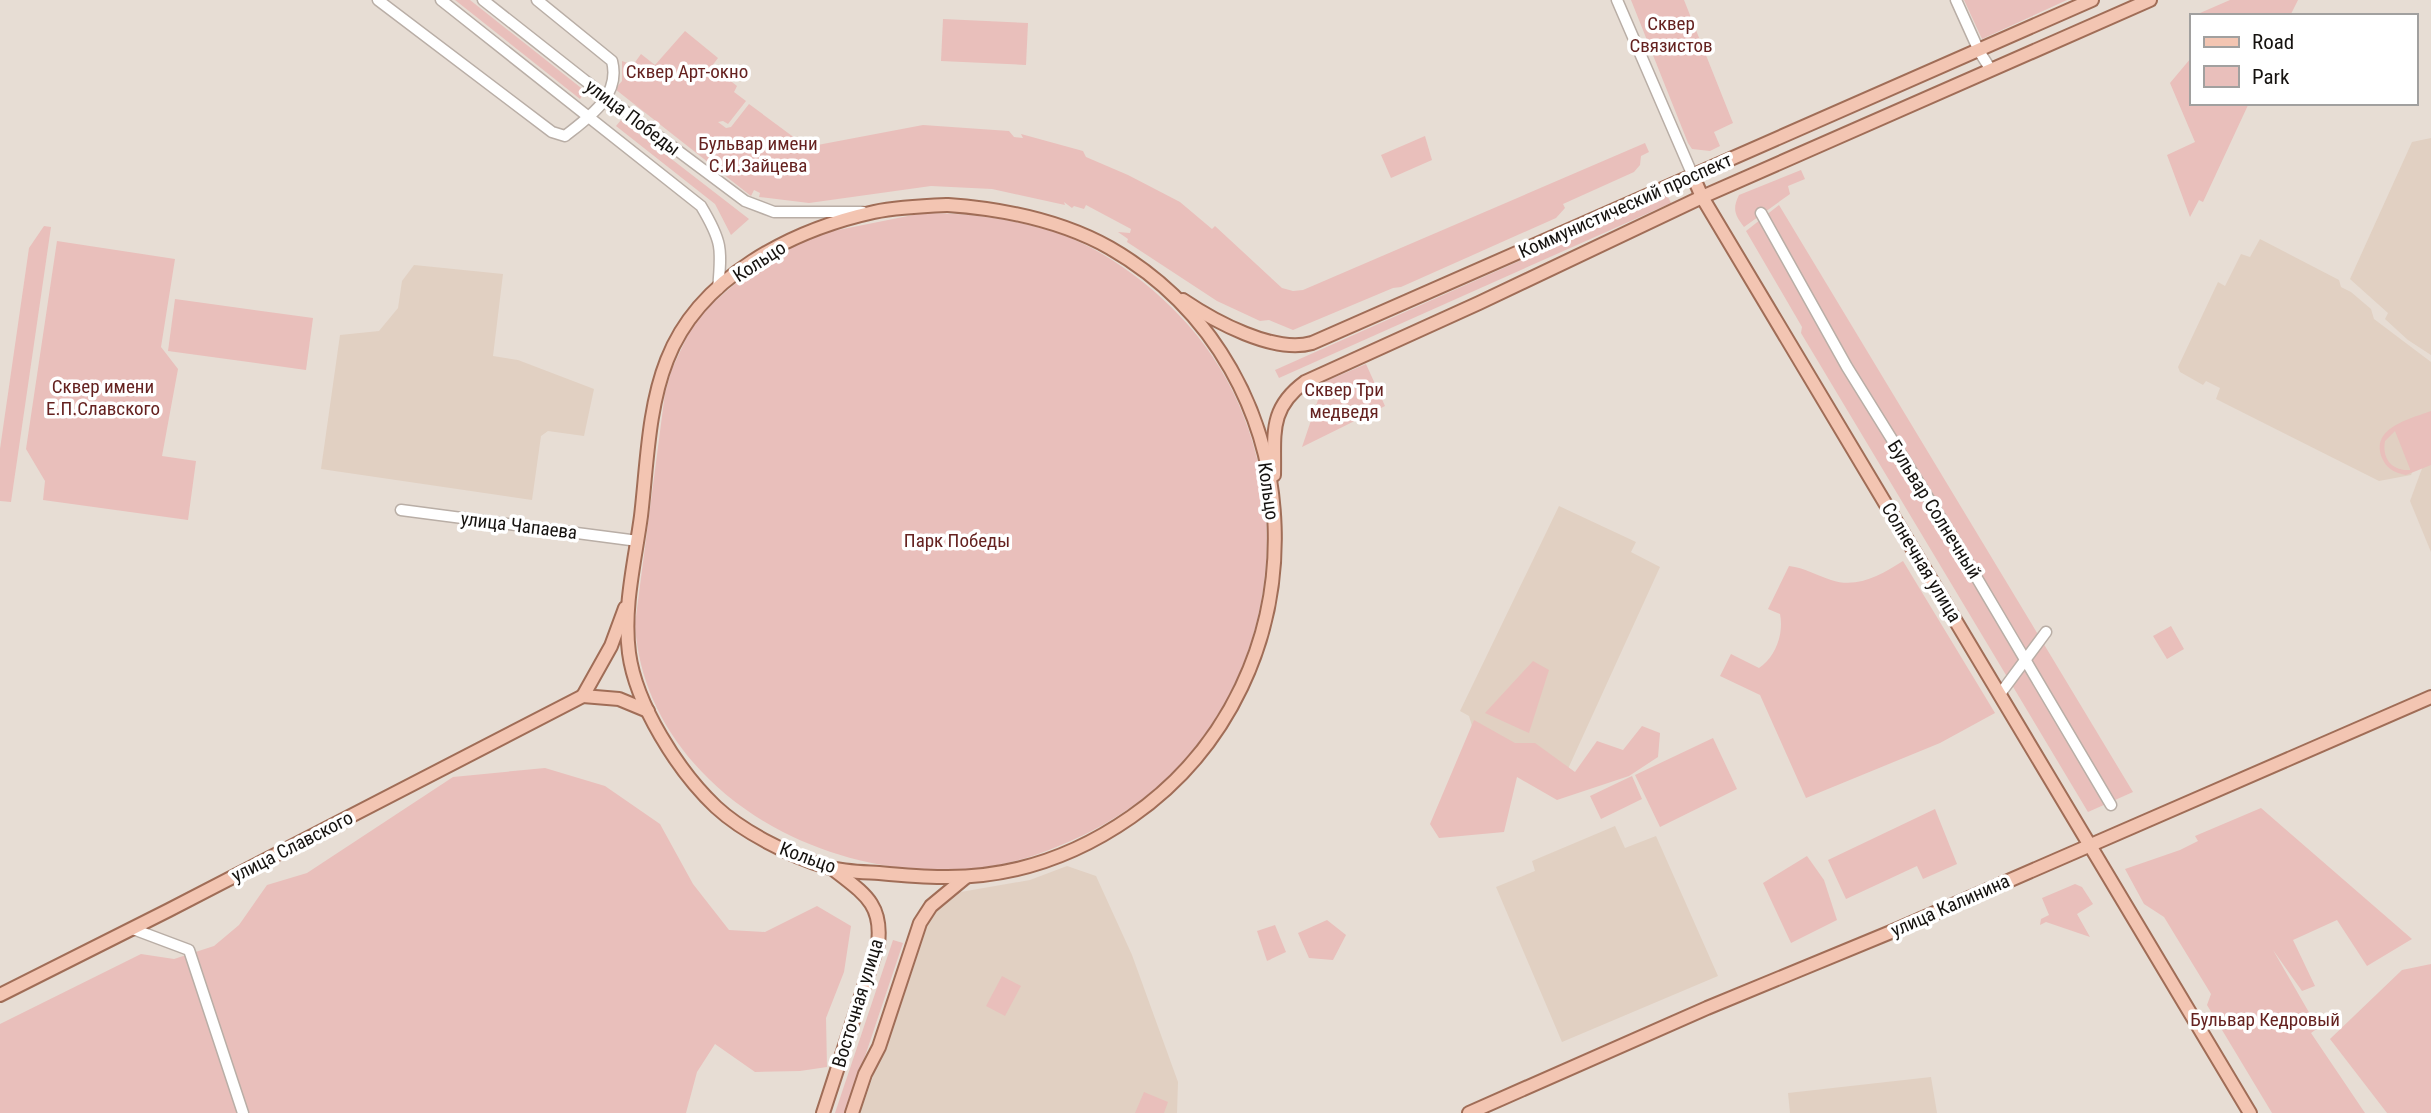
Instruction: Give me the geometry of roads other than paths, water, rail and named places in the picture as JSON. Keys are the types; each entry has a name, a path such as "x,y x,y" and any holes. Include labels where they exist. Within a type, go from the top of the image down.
{"main road":[{"name":"Коммунистический проспект","path":"1160,284 1215,318 1239,329 1283,344 1303,345 2092,0"},
{"name":"Коммунистический проспект","path":"1273,493 1274,432 1280,407 1295,389 1305,382 1702,197 2150,0"},
{"name":"Солнечная улица","path":"1693,176 1702,197 2249,1113"},
{"name":"Кольцо","path":"948,205 1000,210 1049,221 1109,248 1160,284 1203,329 1227,362 1253,417 1273,493 1275,548 1263,638 1251,670 1229,713 1200,754 1172,785 1149,805 1090,843 1035,866 966,877 926,877 833,869 757,836 717,809 670,752 648,710 629,656 628,599 653,422 666,362 680,333 700,307 747,265 790,240 828,225 878,211 948,205"},
{"path":"628,599 611,646 583,695 619,699 648,710"},
{"name":"улица Славского","path":"0,995 583,695"},
{"name":"улица Калинина","path":"1469,1113 2431,697"},
{"name":"Восточная улица","path":"823,1113 878,944 880,926 875,909 864,893 833,869"},
{"path":"852,1113 865,1074 879,1047 920,923 930,906 966,877"}],"street":[{"path":"378,0 552,132 565,136 590,116 606,97 612,89 615,74 612,61 537,0"},
{"name":"улица Победы","path":"441,0 702,206 718,234 721,258 718,289"},
{"name":"улица Победы","path":"483,0 745,201 774,212 878,211"},
{"name":"Солнечная улица","path":"1617,0 1693,176"},
{"path":"1956,0 1979,51 1991,70"},
{"name":"Бульвар Солнечный","path":"1761,213 1847,368 2026,659 2111,805"},
{"name":"улица Чапаева","path":"401,510 638,541"},
{"path":"2000,694 2046,632"},
{"path":"132,929 189,950 243,1113"}],"park label":[{"name":"Сквер Связистов","path":"1671,34"},
{"name":"Сквер Арт-окно","path":"687,71"},
{"name":"Бульвар имени С.И.Зайцева","path":"758,154"},
{"name":"Сквер имени Е.П.Славского","path":"103,397"},
{"name":"Сквер Три медведя","path":"1344,400"},
{"name":"Парк Победы","path":"957,540"},
{"name":"Бульвар Кедровый","path":"2265,1019"}]}
